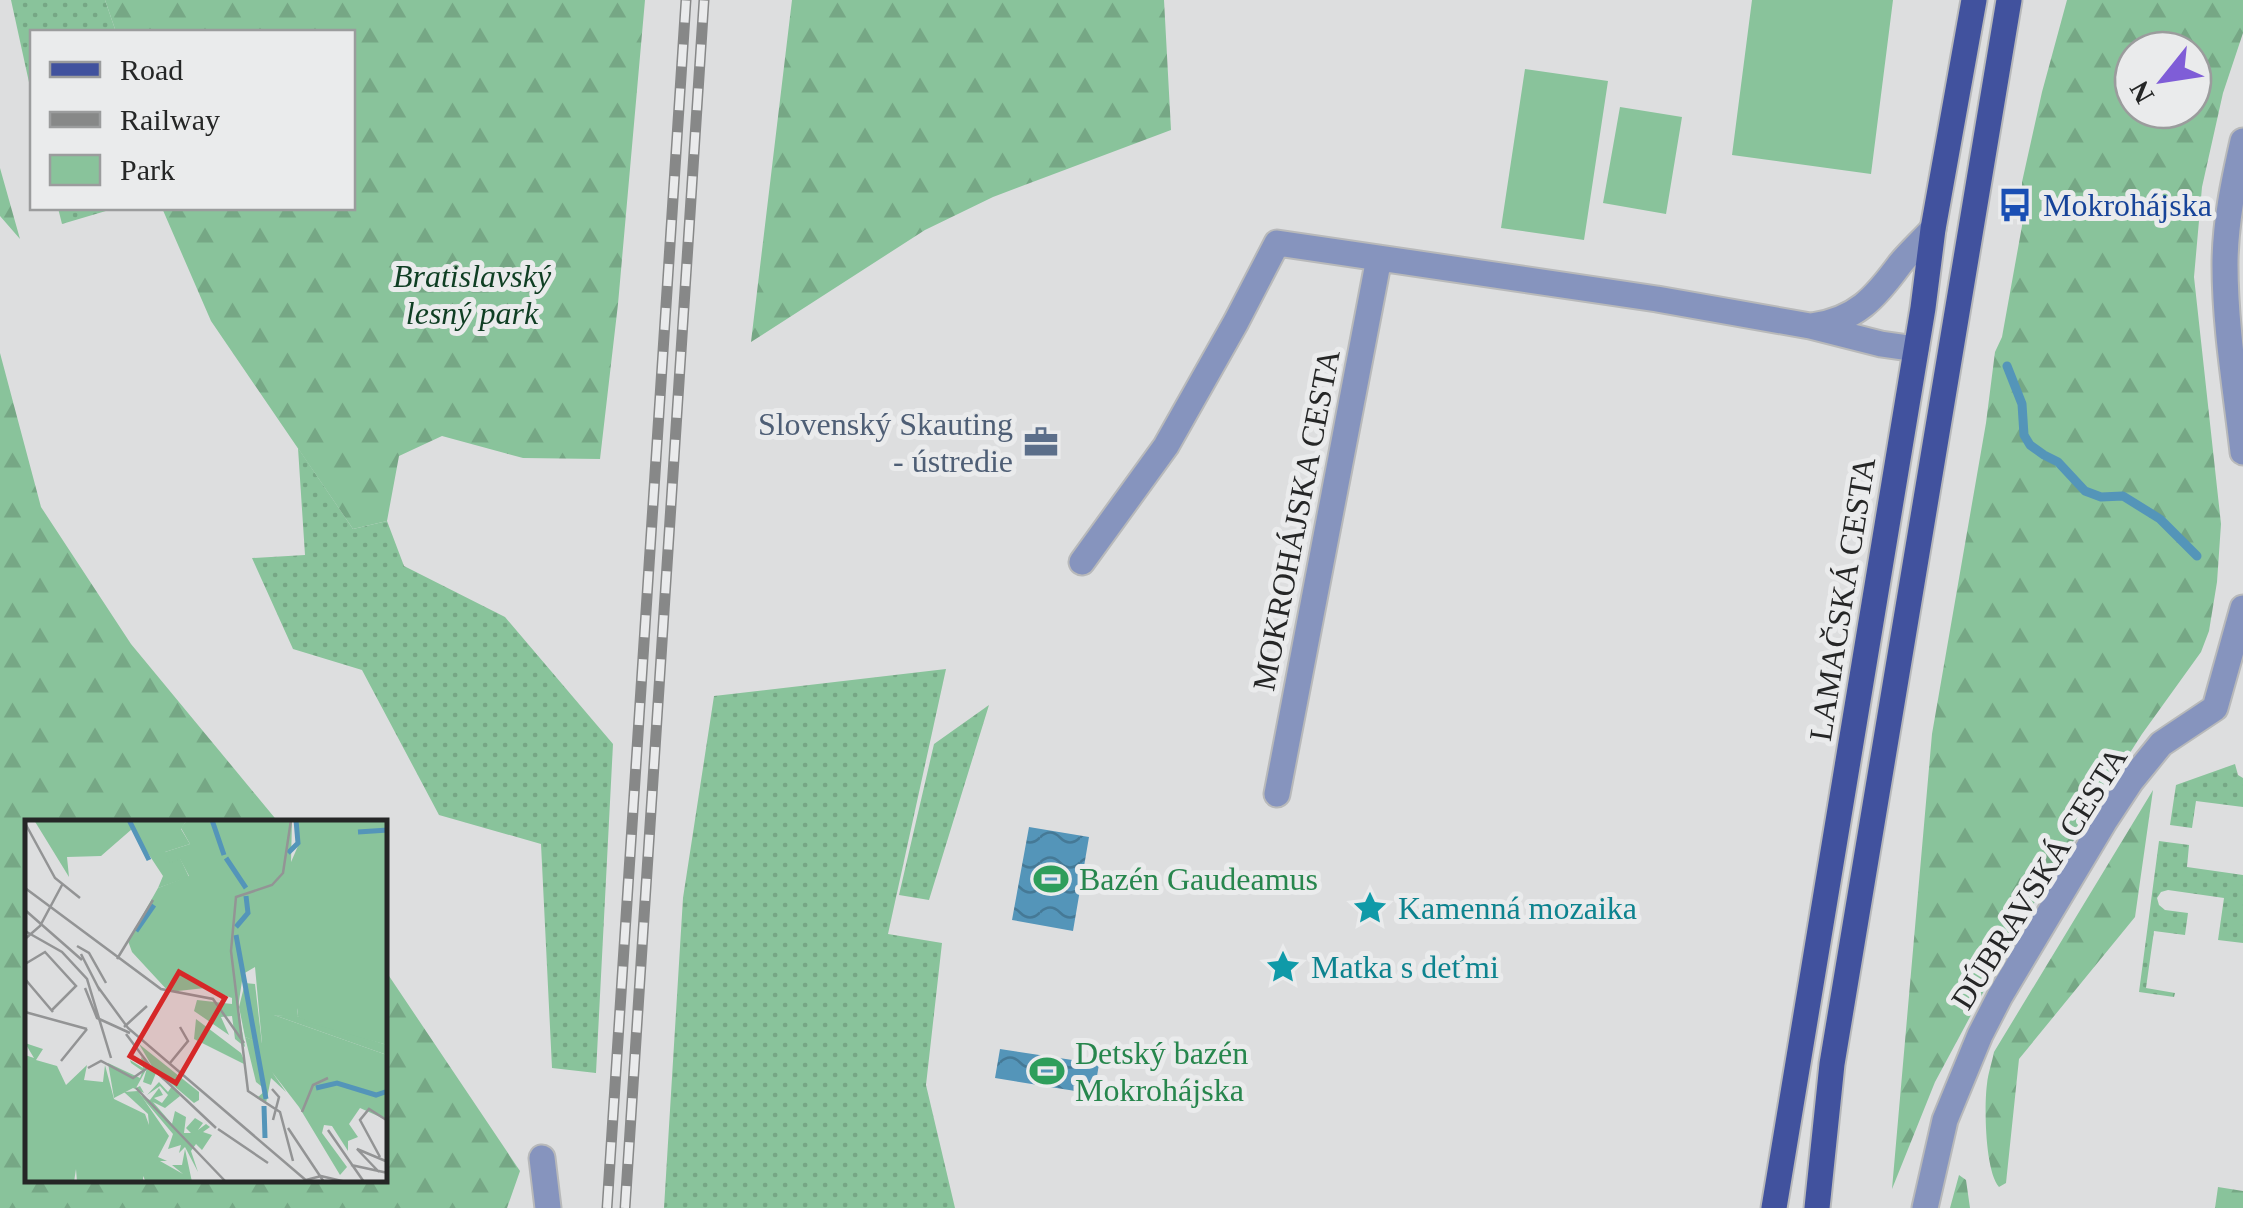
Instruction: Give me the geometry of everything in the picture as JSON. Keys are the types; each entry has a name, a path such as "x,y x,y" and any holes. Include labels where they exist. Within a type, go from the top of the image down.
{"main road":[{"name":"LAMAČSKÁ CESTA","path":"1774,1208 1916,349 1932,229 1974,0"},
{"name":"LAMAČSKÁ CESTA","path":"1816,1208 1832,1064 2009,0"},
{"path":"1916,349 1943,346 1954,335"}],"street":[{"path":"2243,141 2232,188 2225,263 2243,452"},
{"path":"1810,326 1840,320 1866,304 1932,229"},
{"path":"1082,562 1166,446 1277,244 1658,299 1916,349"},
{"name":"MOKROHÁJSKA CESTA","path":"1278,794 1378,258"},
{"name":"DÚBRAVSKÁ CESTA","path":"1925,1208 1946,1120 2000,996 2131,781 2161,744 2215,708 2243,608"},
{"path":"542,1158 548,1208"}],"green space":[{"path":"11,0 105,0 115,30 30,30 30,87"},
{"name":"Bratislavský lesný park","path":"105,0 645,0 600,459 523,458 442,436 399,456 387,521 353,529 211,321 163,210 355,210 355,30 115,30"},
{"path":"792,0 1164,0 1171,130 993,197 925,230 751,342"},
{"path":"1752,0 1893,0 1871,174 1732,155"},
{"path":"2067,0 2243,0 2243,33 2223,93 2202,187 2194,277 2221,524 2209,631 2201,652 2142,734 2041,891 1985,989 1935,1082 1892,1189 1932,734 1995,352 2002,337 2022,226 2022,182"},
{"path":"1525,69 1608,81 1584,240 1501,228"},
{"path":"1620,107 1682,117 1666,214 1603,203"},
{"path":"0,168 20,239 0,216"},
{"path":"58,210 109,210 62,224"},
{"path":"0,353 41,507 131,644 277,820 25,820 25,1183 388,1183 388,974 520,1171 507,1208 0,1208"},
{"path":"298,448 353,529 387,521 404,566 505,617 613,744 596,1073 552,1068 541,844 439,815 362,670 293,649 252,558 305,555"},
{"path":"946,669 888,934 942,943 926,1085 955,1208 664,1208 683,898 714,696"},
{"path":"989,705 929,900 899,895 934,744"},
{"path":"2235,764 2243,778 2243,807 2196,801 2192,828 2170,825 2176,785"},
{"path":"2153,790 2135,917 2019,1059 2006,1183 1999,1187 1988,1153 1986,1122 1987,1084 1994,1052"},
{"path":"2159,841 2189,845 2187,867 2243,875 2243,943 2218,940 2224,898 2168,890 2157,898 2165,910 2188,913 2185,935 2154,931 2146,988 2175,993 2174,997 2139,992"},
{"path":"1959,1175 1966,1180 1970,1208 1950,1208"},
{"path":"2218,1187 2243,1191 2243,1208 2215,1208"}],"water":[{"name":"Bazén Gaudeamus","path":"1029,827 1089,837 1073,931 1012,920"},
{"name":"Detský bazén Mokrohájska","path":"1000,1049 1099,1064 1094,1094 995,1078"}],"waterway":[{"path":"2007,366 2022,404 2024,435 2030,445 2058,462 2085,491 2101,497 2123,496 2160,519 2197,556"}],"railway":[{"path":"607,1208 686,0"},
{"path":"625,1208 704,0"}],"place":[{"name":"Mokrohájska","path":"2015,205"},
{"name":"Slovenský Skauting - ústredie","path":"1041,442"},
{"name":"Bazén Gaudeamus","path":"1051,879"},
{"name":"Kamenná mozaika","path":"1370,908"},
{"name":"Matka s deťmi","path":"1283,967"},
{"name":"Detský bazén Mokrohájska","path":"1047,1071"}]}
